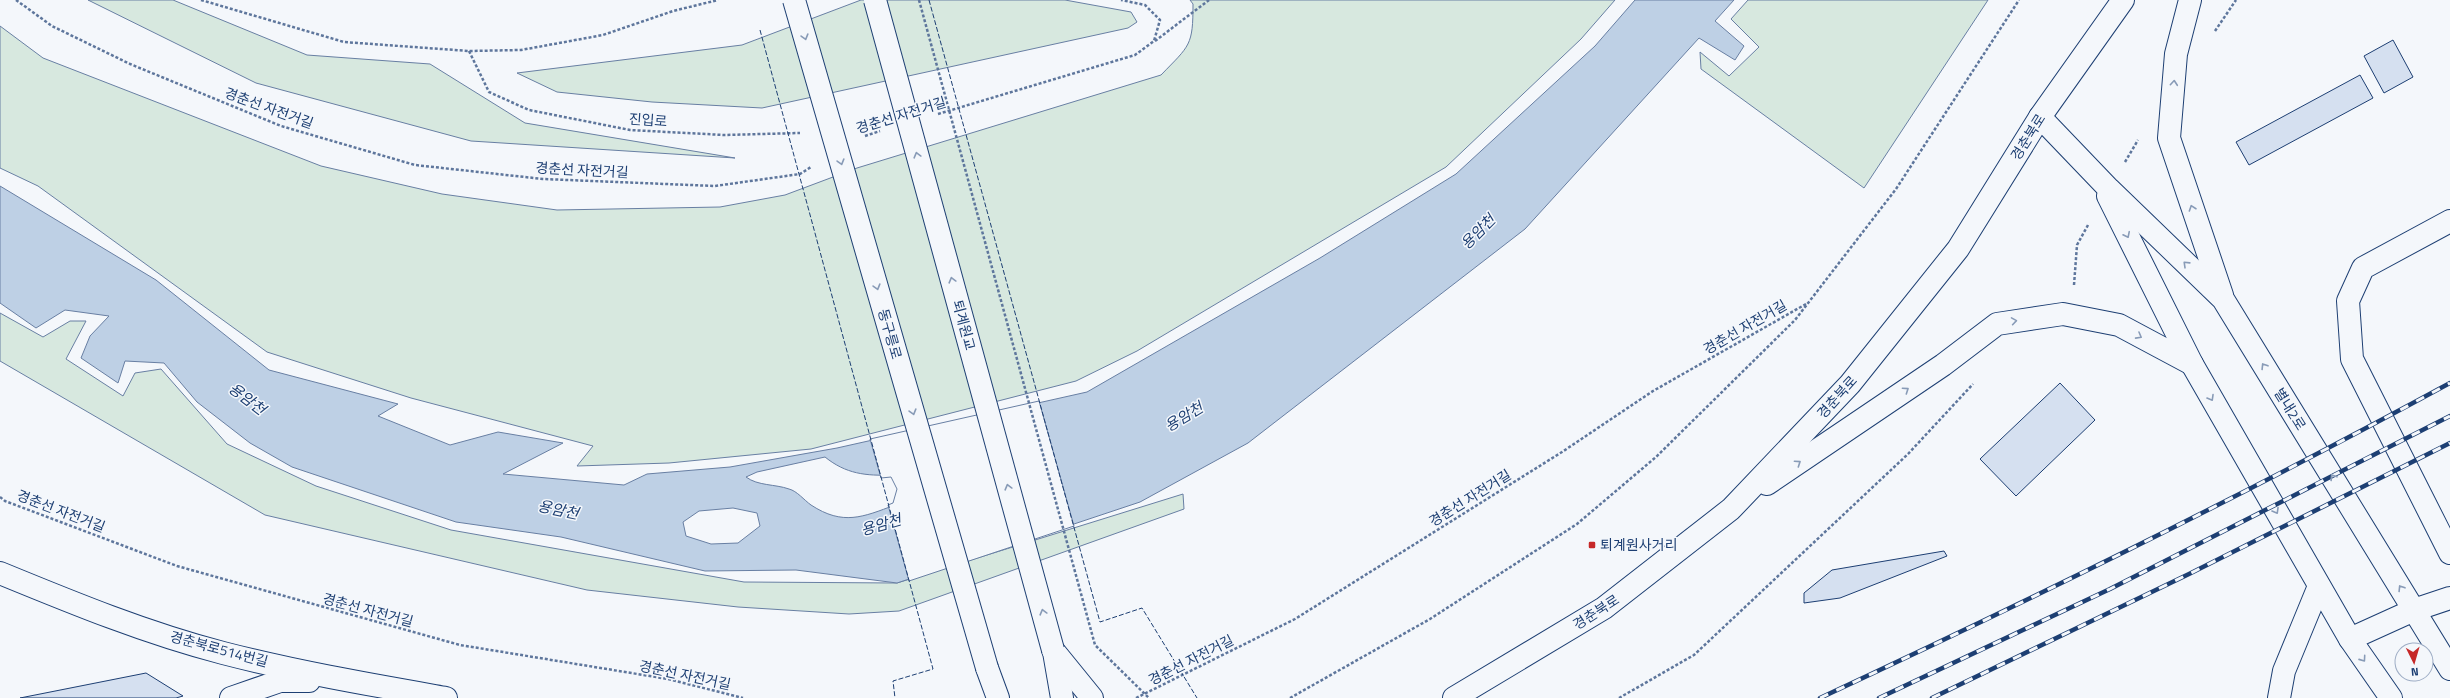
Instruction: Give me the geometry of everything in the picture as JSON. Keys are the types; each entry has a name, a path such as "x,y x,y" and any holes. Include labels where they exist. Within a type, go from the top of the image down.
{"street":[{"name":"동구릉로","path":"794,0 987,668 998,698"},
{"name":"퇴계원교","path":"875,0 1053,650 1062,698"},
{"name":"경춘북로","path":"1454,698 1604,608 1731,509 1850,384 1958,249 2040,117 2123,0"},
{"path":"2190,0 2176,54 2169,138 2223,298"},
{"name":"별내2로","path":"2040,117 2096,176 2223,298 2450,669"},
{"name":"별내2로","path":"2096,176 2192,364 2350,639 2391,698"},
{"path":"2450,221 2363,268 2348,300 2352,360 2450,553"},
{"path":"1731,509 1943,365 1997,324 2063,314 2119,325 2192,364"},
{"name":"경춘북로514번길","path":"0,573 95,612 223,653 353,681 446,698"},
{"path":"2279,698 2284,671 2319,586"},
{"path":"2350,639 2414,610 2450,598"},
{"path":"1053,650 1092,698"},
{"path":"985,698 987,668"},
{"path":"231,698 280,681 353,681 372,698"}],"path":[{"name":"경춘선 자전거길","path":"16,0 52,26 137,66 281,126 415,165 543,179 715,186 800,174 813,166"},
{"path":"201,0 344,42 468,51 521,50 603,35 673,11 718,0"},
{"path":"919,0 1095,645 1149,698"},
{"path":"1121,0 1145,5 1160,20 1154,41"},
{"name":"경춘선 자전거길","path":"932,116 1135,55 1209,0"},
{"path":"1290,698 1430,619 1577,524 1656,457 1795,320 1896,189 2019,0"},
{"name":"진입로","path":"468,51 489,92 529,110 630,130 724,135 786,132 802,133"},
{"name":"경춘선 자전거길","path":"857,138 887,129"},
{"name":"경춘선 자전거길","path":"1136,698 1295,619 1562,452 1653,391 1808,303"},
{"name":"경춘선 자전거길","path":"0,497 5,501 177,566 340,613 460,645 668,679 743,698"}],"shaded area":[{"path":"88,0 173,0 307,55 430,64 525,123 735,158 471,141 256,83"},
{"path":"861,0 1065,0 1131,12 1137,22 1128,28 762,108 652,102 557,92 517,73 742,45"},
{"path":"1190,0 1615,0 1581,39 1446,167 1137,351 1076,381 811,449 669,463 577,466 593,446 411,398 267,352 38,186 0,168 0,26 43,58 321,166 442,194 557,210 720,207 785,195 857,168 1161,75 1184,50 1191,37 1193,4"},
{"path":"1748,0 1988,0 1864,188 1701,69 1700,52 1729,76 1759,47 1731,19"},
{"path":"0,313 43,337 70,321 86,321 66,359 123,396 135,373 161,369 227,444 316,486 451,530 744,582 897,583 1183,494 1184,509 899,611 849,614 738,607 587,590 265,515 0,361"}],"water":[{"name":"용암천","path":"1635,0 1734,0 1715,21 1744,46 1735,60 1699,38 1525,229 1248,443 1140,502 897,583 796,570 705,571 561,537 456,522 292,467 250,443 197,402 164,363 125,361 118,383 81,358 90,336 109,316 65,310 36,328 0,303 0,186 156,280 269,370 398,404 378,416 450,445 498,432 563,443 503,474 624,485 647,474 730,467 837,448 1087,392 1320,258 1456,174 1595,46","holes":["825,457 833,463 857,473 892,475 899,489 895,505 863,516 833,516 822,512 792,490 756,482 746,477 757,472","733,508 757,513 760,526 738,543 711,544 686,536 683,522 699,511"]}],"pier":[{"path":"1039,401 1074,526 909,581 888,505 893,503 897,489 891,477 881,478 870,439"}],"building":[{"path":"2393,40 2413,77 2384,93 2364,56"},
{"path":"2360,75 2373,98 2249,165 2236,142"},
{"path":"2060,383 2095,420 2016,496 1980,459"},
{"path":"1944,551 1947,556 1840,598 1804,603 1804,593 1832,570"},
{"path":"146,673 183,696 176,698 20,698"}],"railway":[{"path":"1820,698 1979,623 2138,545 2295,466 2450,383"},
{"path":"1879,698 2110,589 2450,416"},
{"path":"1932,698 2189,574 2450,443"}],"fence":[{"path":"929,0 1100,622 1142,608 1197,698"},
{"path":"760,30 933,669 893,681 895,698"}],"place":[{"name":"퇴계원사거리","path":"1592,545"}]}
